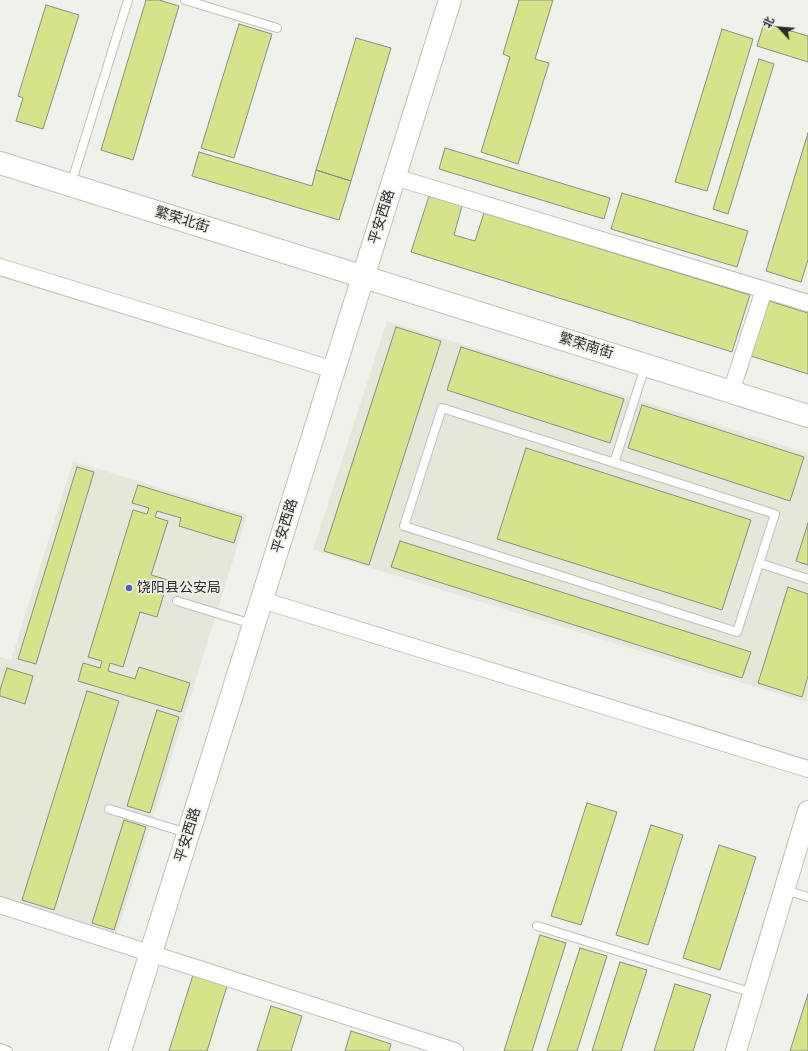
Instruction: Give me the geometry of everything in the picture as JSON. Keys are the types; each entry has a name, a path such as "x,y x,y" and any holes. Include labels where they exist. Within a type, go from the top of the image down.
{"main road":[{"name":"平安西路","path":"120,1051 450,0"},
{"name":"繁荣北街","path":"0,163 364,277"},
{"name":"繁荣南街","path":"364,277 808,416"}],"street":[{"path":"395,177 808,303"},
{"path":"0,267 334,370"},
{"path":"731,392 764,290"},
{"path":"262,600 808,769"},
{"path":"736,1051 808,812"},
{"path":"0,905 455,1051"}],"lane":[{"path":"71,185 128,0"},
{"path":"185,0 277,28"},
{"path":"614,463 645,365"},
{"path":"442,408 774,514 759,563 737,632 404,526 442,408"},
{"path":"759,563 808,579"},
{"path":"177,601 254,625"},
{"path":"110,809 188,834"},
{"path":"784,890 808,897"},
{"path":"537,926 753,993"},
{"path":"0,1048 8,1051"}],"shaded area":[{"path":"387,321 808,453 808,693 805,702 313,550"},
{"path":"73,461 247,515 116,936 0,900 0,657 11,660"}],"building":[{"path":"146,0 159,0 179,6 133,160 101,150"},
{"path":"519,0 553,0 535,59 549,63 518,164 481,152 510,57 503,54"},
{"path":"46,5 79,15 43,129 16,121 23,98 18,96"},
{"path":"764,23 808,36 808,62 757,46"},
{"path":"239,24 272,34 234,158 201,148"},
{"path":"722,29 753,39 707,191 675,182"},
{"path":"356,38 391,48 351,181 316,170"},
{"path":"759,59 774,64 728,214 713,209"},
{"path":"808,133 808,260 801,282 766,271"},
{"path":"445,148 610,198 604,219 439,169"},
{"path":"199,152 312,186 316,170 351,181 339,220 192,176"},
{"path":"622,193 748,231 737,267 611,229"},
{"path":"429,196 462,206 454,235 475,241 484,213 750,295 732,352 411,252"},
{"path":"769,301 808,313 808,374 751,356"},
{"path":"396,327 441,341 369,565 324,551"},
{"path":"461,347 624,399 610,443 447,390"},
{"path":"642,405 804,457 790,501 628,448"},
{"path":"526,448 751,520 722,610 497,539"},
{"path":"77,467 94,472 36,664 18,659"},
{"path":"138,485 242,517 234,543 179,526 181,518 157,511 155,517 168,521 151,575 168,580 157,617 140,612 123,667 110,663 108,671 135,679 139,667 190,683 181,712 78,681 83,663 100,668 102,661 88,657 133,510 147,514 149,508 132,503"},
{"path":"808,523 808,565 796,561"},
{"path":"400,541 751,652 742,678 391,567"},
{"path":"788,587 808,594 808,676 802,697 758,683"},
{"path":"7,668 33,676 25,704 0,696 0,690"},
{"path":"87,691 119,701 54,910 22,900"},
{"path":"157,710 179,717 150,813 127,806"},
{"path":"587,803 617,812 581,925 551,916"},
{"path":"124,820 146,827 114,930 92,923"},
{"path":"651,825 683,835 648,945 616,935"},
{"path":"719,845 756,857 720,970 683,958"},
{"path":"540,935 566,943 532,1051 504,1051"},
{"path":"580,948 607,956 577,1051 547,1051"},
{"path":"620,962 647,970 621,1051 592,1051"},
{"path":"193,975 227,986 207,1051 169,1051"},
{"path":"675,984 711,995 693,1051 654,1051"},
{"path":"808,994 808,1051 790,1051"},
{"path":"271,1006 302,1016 291,1051 257,1051"},
{"path":"351,1031 391,1044 389,1051 345,1051"}],"place":[{"name":"饶阳县公安局","path":"129,588"}]}
